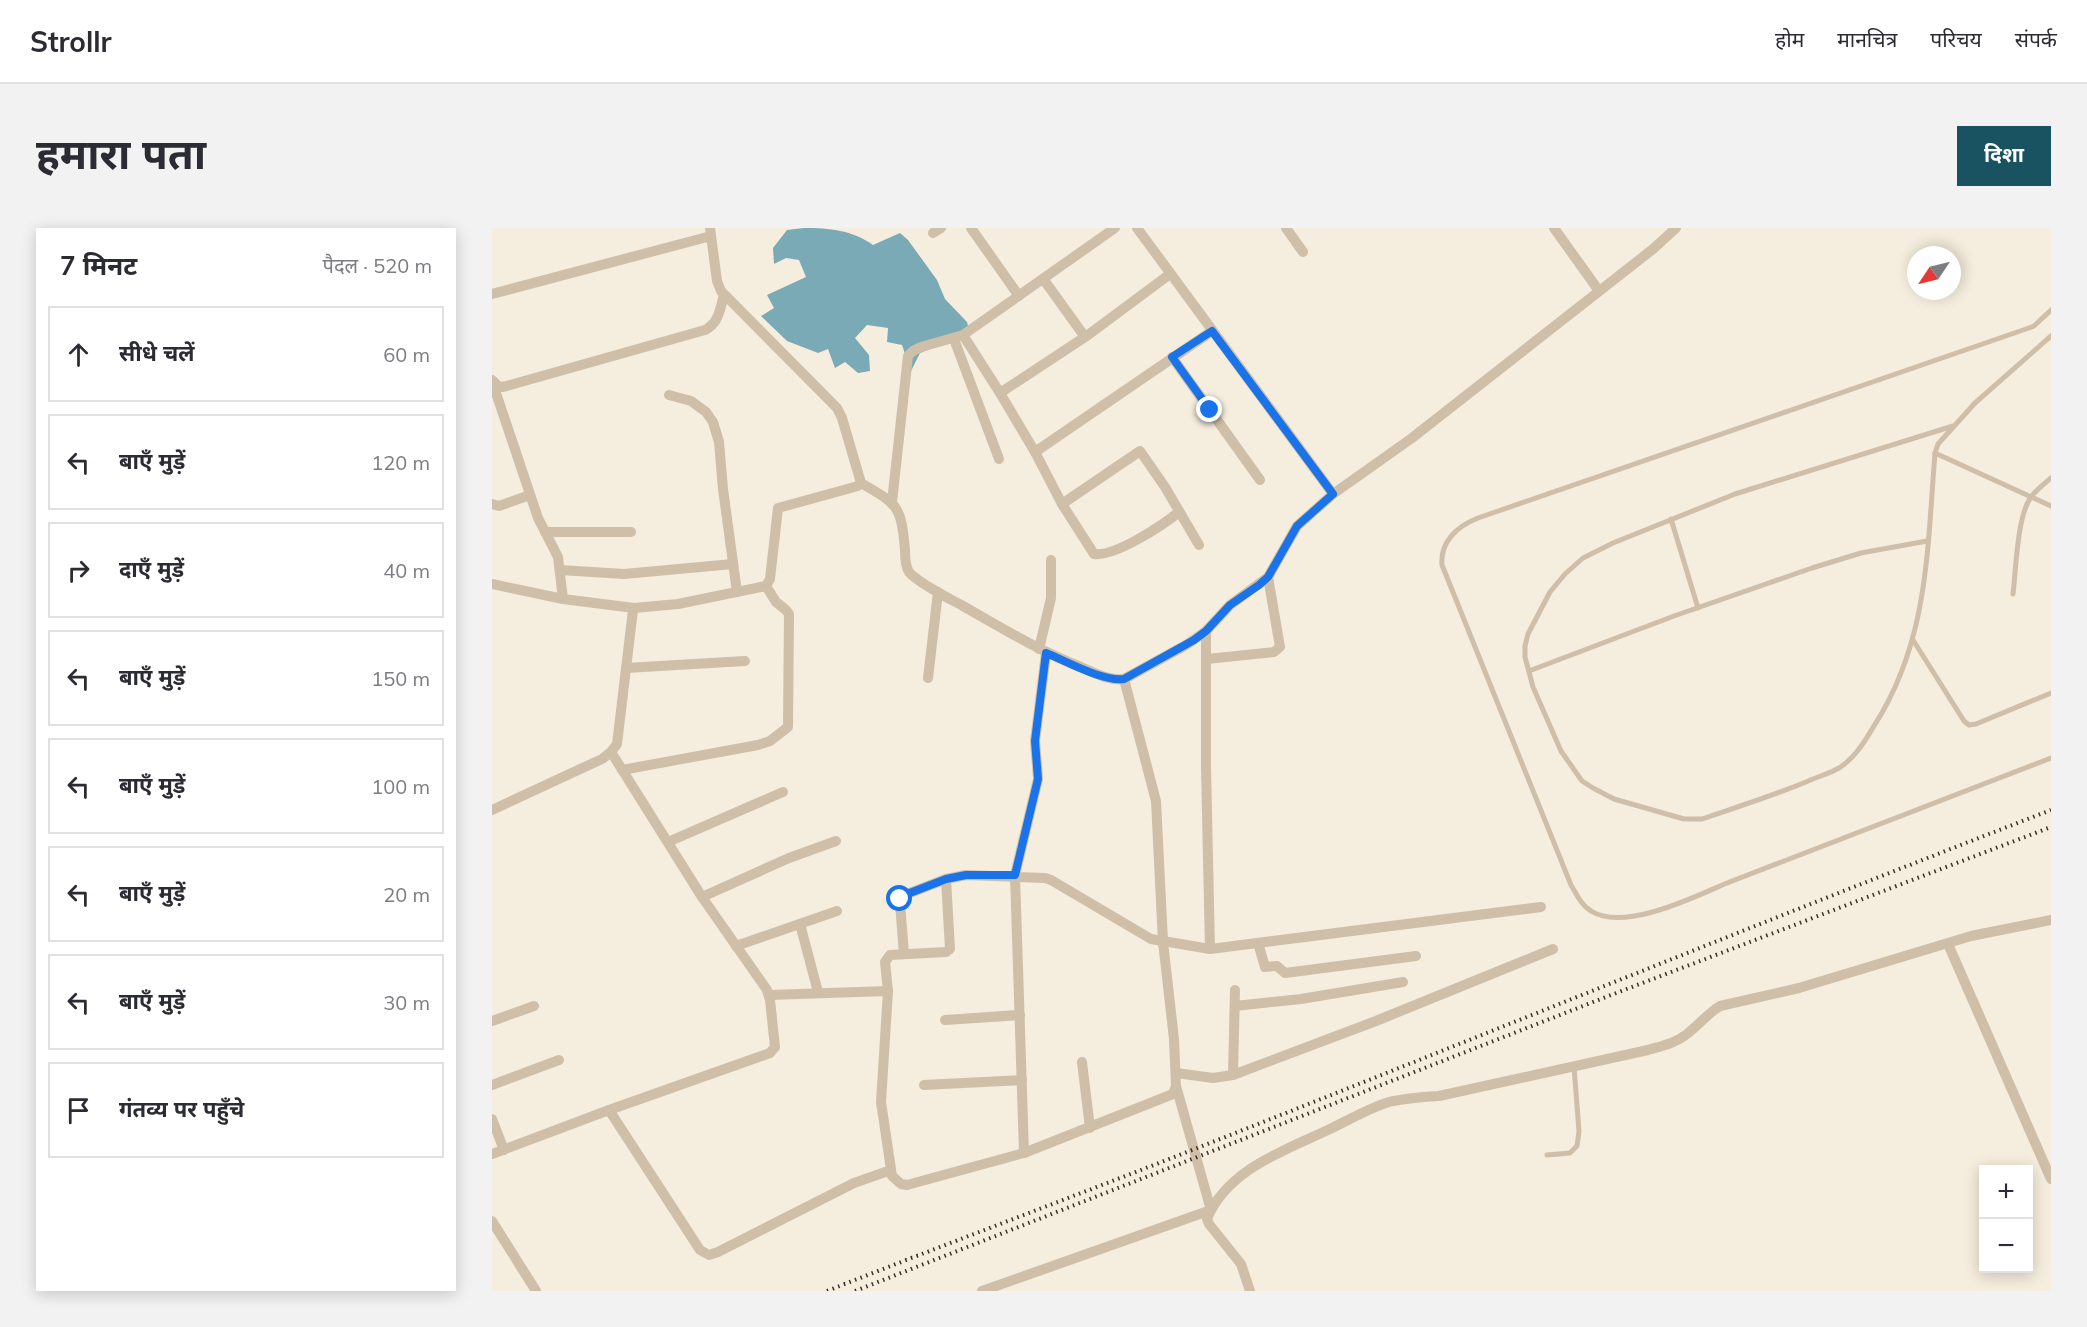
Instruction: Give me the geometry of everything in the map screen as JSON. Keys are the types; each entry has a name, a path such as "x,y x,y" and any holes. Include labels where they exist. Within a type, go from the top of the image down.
{"street":[{"path":"971,228 1020,296"},
{"path":"1137,228 1333,494"},
{"path":"1286,228 1303,252"},
{"path":"1554,228 1599,291"},
{"path":"492,294 711,232 717,281 724,295 837,408 861,483 892,502 902,520 908,569 911,574 938,592 1042,651 1114,680 1124,679 1186,645 1206,631 1230,605 1268,577 1297,526 1333,494 1412,438 1653,249 1676,228"},
{"path":"892,502 908,356 921,346 958,337 1044,280 1111,229"},
{"path":"1000,393 1085,337 1170,274"},
{"path":"1044,280 1085,337"},
{"path":"492,381 503,387 705,330 716,321 724,295"},
{"path":"1035,452 1212,331"},
{"path":"958,337 1000,393 1062,504 1092,551 1098,554 1110,552 1179,512"},
{"path":"958,337 999,459"},
{"path":"1172,357 1260,480"},
{"path":"492,381 530,495 558,557 562,599"},
{"path":"669,395 691,402 706,412 713,422 719,442 737,592"},
{"path":"1062,504 1140,451 1199,544"},
{"path":"492,585 562,599 634,608 678,604 766,586 770,579 778,508 858,486 861,483"},
{"path":"492,504 499,506 530,495"},
{"path":"545,532 631,532"},
{"path":"1024,1153 1015,875 1038,779 1035,741 1042,651 1051,598 1052,560"},
{"path":"560,570 624,574 733,564"},
{"path":"1207,659 1278,650 1280,647 1268,577"},
{"path":"622,770 758,745 770,741 788,727 789,614 776,602 766,586"},
{"path":"928,678 938,592"},
{"path":"492,810 611,753 616,744 634,608"},
{"path":"1206,631 1210,949"},
{"path":"626,668 745,660"},
{"path":"1124,679 1156,801 1163,942 1174,1039 1176,1086 1211,1210"},
{"path":"492,1154 770,1053 775,1047 768,995 702,897 611,753"},
{"path":"668,842 783,792"},
{"path":"702,897 789,858 836,841"},
{"path":"904,954 900,899 902,896 946,879 966,875 1015,875 1052,880 1151,939 1210,949 1541,907"},
{"path":"946,879 951,948 946,952 890,955 886,959 888,992 881,1102 892,1176 901,1184 907,1185 1024,1153 1166,1098 1173,1094 1176,1086"},
{"path":"736,945 837,911"},
{"path":"1250,1291 1241,1264 1207,1219 1221,1194 1269,1157 1386,1103 1410,1097 1439,1096 1648,1050 1676,1041 1688,1034 1710,1012 1720,1006 1799,988 1971,936 2051,920"},
{"path":"800,924 819,992"},
{"path":"1258,943 1265,967 1277,966 1285,973 1416,956"},
{"path":"1948,944 2051,1179"},
{"path":"1176,1073 1214,1078 1233,1075 1376,1021 1553,949"},
{"path":"1234,1006 1301,999 1403,982"},
{"path":"1233,1075 1235,990"},
{"path":"768,995 888,992"},
{"path":"492,1021 534,1005"},
{"path":"945,1020 1020,1015"},
{"path":"492,1085 559,1060"},
{"path":"1083,1062 1090,1128"},
{"path":"924,1085 1022,1080"},
{"path":"609,1110 700,1250 709,1255 854,1183 891,1170"},
{"path":"492,1119 504,1150"},
{"path":"982,1291 1211,1210"},
{"path":"492,1221 536,1291"}],"lane":[{"path":"2051,310 2034,326 2026,329 1462,524 1448,541 1441,557 1442,565 1495,700 1571,885 1582,904 1602,916 1629,917 1682,902 2051,758"},
{"path":"1953,426 1735,494 1613,543 1583,558 1564,574 1550,592 1528,634 1525,657 1561,751 1582,781 1614,799 1684,819 1702,819 1778,793 1840,768 1863,745 1886,707 1908,657 1923,596 1935,453 1938,444 1975,403 2051,336"},
{"path":"1935,453 2051,506"},
{"path":"2013,594 2020,534 2026,506 2031,497 2051,478"},
{"path":"1671,519 1698,608"},
{"path":"1529,671 1698,608 1861,553 1928,541"},
{"path":"1913,640 1964,721 1969,725 2051,693"},
{"path":"1547,1155 1570,1153 1577,1146 1579,1131 1575,1067"}],"water":[{"path":"804,228 840,231 857,236 873,245 900,233 908,240 937,280 945,299 967,322 970,333 920,353 911,371 902,345 887,342 888,328 867,325 855,338 869,355 870,371 858,373 845,362 835,368 828,349 818,353 787,341 761,316 774,308 767,295 806,277 799,260 786,258 774,264 773,248 787,230"}],"railway":[{"path":"827,1291 1215,1141 2051,810"},
{"path":"855,1291 1611,995 2051,827"}],"route":[{"path":"900,899 902,896 946,879 966,875 1015,875 1038,779 1035,741 1046,653 1119,680 1186,645 1206,631 1237,599 1268,577 1297,526 1333,494 1212,331 1172,357 1210,410"}]}
